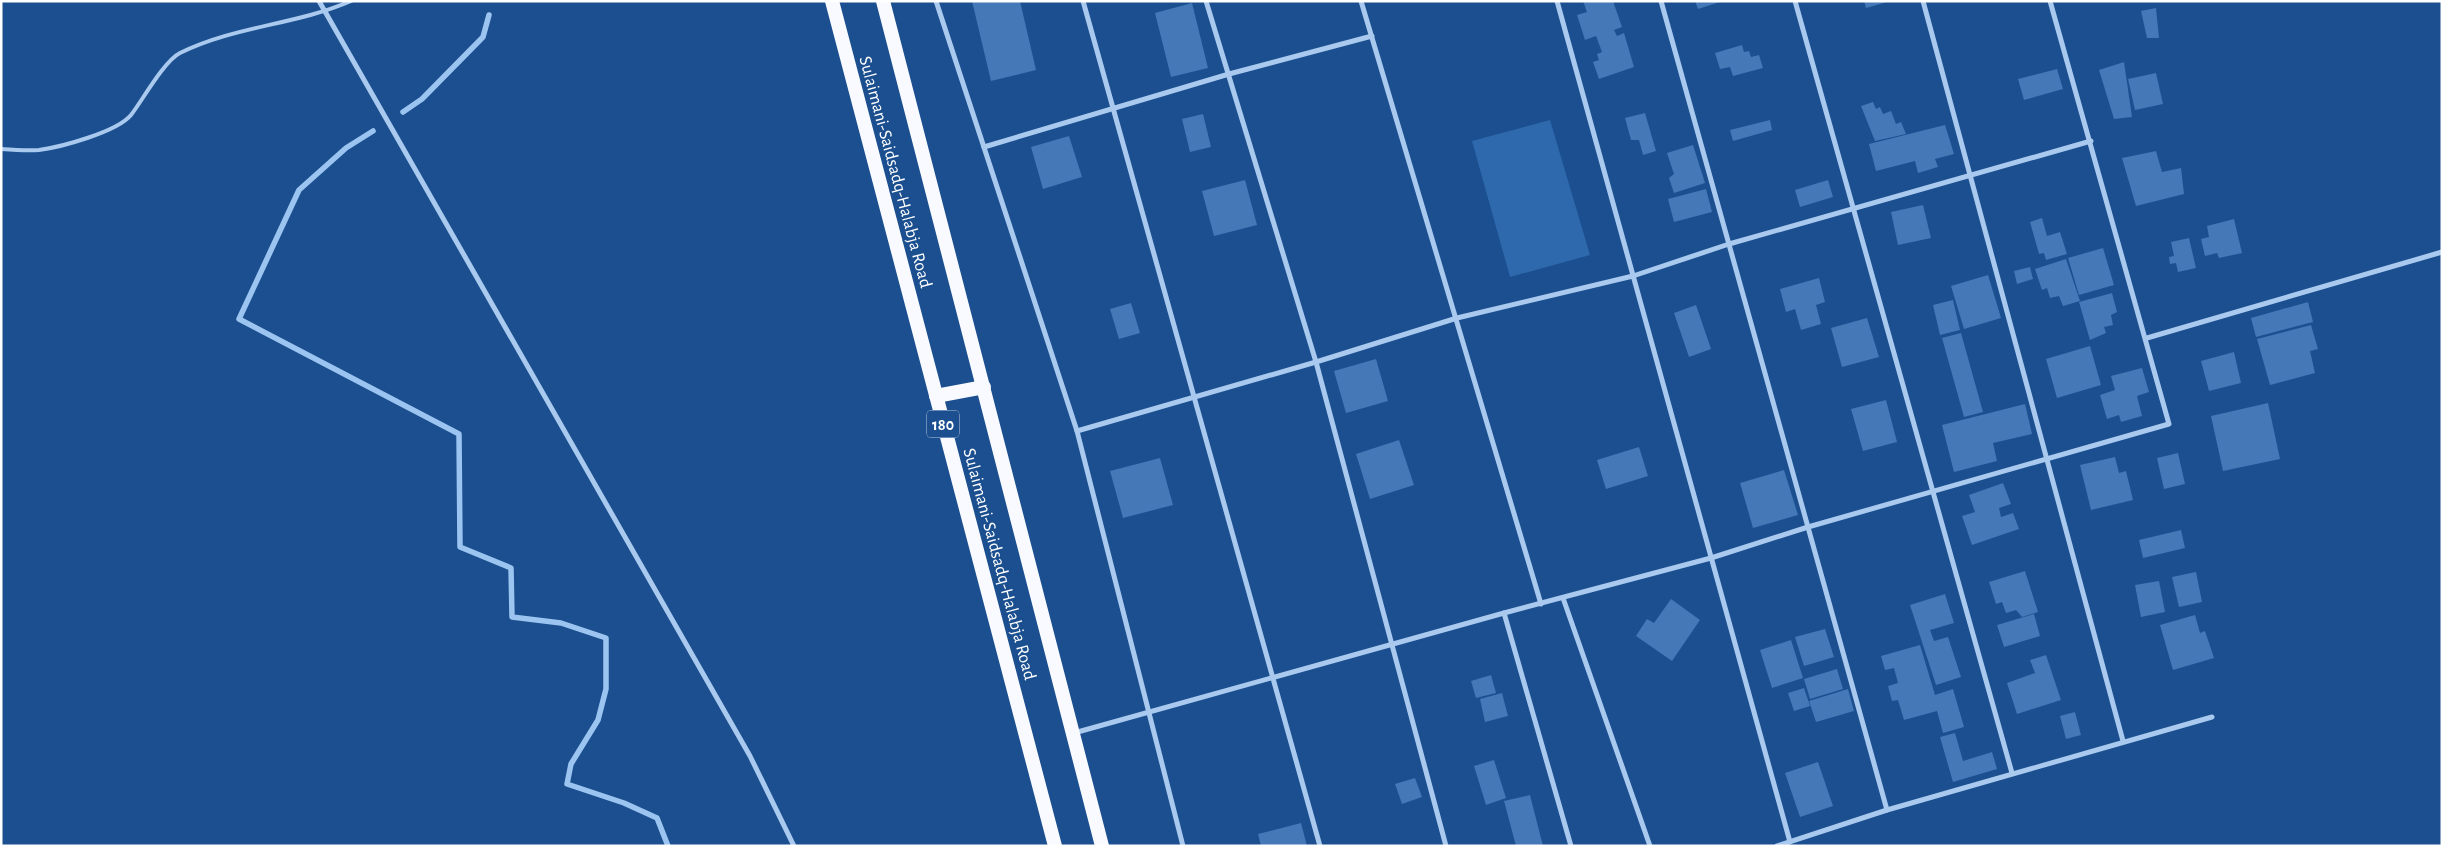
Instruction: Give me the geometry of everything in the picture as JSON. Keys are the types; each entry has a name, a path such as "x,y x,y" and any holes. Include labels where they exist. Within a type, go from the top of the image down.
{"highway":[{"name":"Sulaimani-Saidsadq-Halabja Road","path":"832,1 1055,846"},
{"name":"Sulaimani-Saidsadq-Halabja Road","path":"884,1 1102,846"},
{"path":"936,396 984,387"}],"street":[{"path":"319,1 750,756 794,846"},
{"path":"936,1 1077,431 1183,846"},
{"path":"1083,1 1320,846"},
{"path":"1206,1 1316,362 1446,846"},
{"path":"1361,1 1541,604"},
{"path":"1557,1 1790,842"},
{"path":"1661,1 1888,810"},
{"path":"1795,1 2012,774"},
{"path":"1923,1 2122,741"},
{"path":"1074,733 1504,613 1711,558 1808,527 2169,424 2147,338 2050,1"},
{"path":"984,147 1228,74 1372,36"},
{"path":"1077,431 1195,398 1457,318 1633,276 1729,244 2091,141"},
{"path":"2147,338 2442,252"},
{"path":"1563,598 1650,846"},
{"path":"1504,613 1571,846"},
{"path":"1777,846 1888,810 2122,741 2212,717"}],"lane":[{"path":"1,149 39,150 99,135 130,117 144,93 178,54 228,35 326,12 351,1"}],"shaded area":[{"path":"1550,120 1590,255 1510,277 1472,141"}],"building":[{"path":"972,1 1020,1 1036,70 991,81"},
{"path":"1583,1 1613,1 1622,27 1614,30 1617,36 1624,33 1634,67 1599,79 1593,62 1599,60 1597,54 1602,52 1596,36 1585,40 1577,15 1587,12"},
{"path":"1695,1 1720,1 1720,2 1698,9"},
{"path":"1864,1 1887,1 1887,2 1866,8"},
{"path":"1192,3 1208,68 1171,77 1155,13"},
{"path":"2156,8 2159,38 2147,38 2141,11"},
{"path":"1742,45 1744,52 1749,51 1751,57 1759,55 1763,68 1733,76 1730,67 1720,69 1715,53"},
{"path":"2124,62 2132,117 2114,119 2099,70"},
{"path":"2057,69 2063,89 2024,100 2018,79"},
{"path":"2156,73 2163,104 2135,110 2128,79"},
{"path":"1873,102 1876,109 1880,107 1883,114 1891,111 1896,124 1901,122 1906,134 1875,141 1861,106"},
{"path":"1645,113 1656,151 1643,155 1639,140 1631,140 1625,118"},
{"path":"1203,114 1211,147 1190,152 1182,119"},
{"path":"1770,120 1772,130 1733,141 1730,130"},
{"path":"1945,125 1954,154 1935,159 1938,167 1918,173 1915,161 1876,171 1869,144"},
{"path":"1069,136 1082,177 1043,189 1031,147"},
{"path":"1693,145 1705,183 1674,193 1669,178 1674,174 1667,153"},
{"path":"2156,151 2162,172 2181,168 2184,194 2136,206 2122,158"},
{"path":"1245,180 1257,225 1214,236 1202,191"},
{"path":"1828,180 1833,197 1800,207 1795,190"},
{"path":"1706,189 1712,212 1674,222 1668,199"},
{"path":"1923,205 1931,238 1898,245 1891,212"},
{"path":"2042,218 2047,236 2060,232 2067,254 2046,260 2044,253 2039,254 2030,222"},
{"path":"2234,219 2242,253 2219,258 2217,253 2205,256 2201,239 2209,237 2207,226"},
{"path":"2189,238 2196,268 2178,272 2176,263 2170,264 2169,257 2174,256 2171,242"},
{"path":"2103,248 2114,285 2079,295 2068,258"},
{"path":"2066,259 2080,301 2063,306 2059,296 2050,298 2047,288 2042,290 2035,269"},
{"path":"2030,267 2033,279 2017,284 2014,271"},
{"path":"1988,275 2001,318 1964,329 1951,286"},
{"path":"1819,278 1825,302 1816,305 1821,324 1801,330 1795,309 1786,312 1780,289"},
{"path":"2112,293 2117,312 2111,315 2113,325 2104,327 2106,333 2090,340 2079,302"},
{"path":"1953,300 1960,330 1940,335 1933,305"},
{"path":"2308,302 2313,322 2256,337 2251,318"},
{"path":"1131,303 1140,333 1119,339 1110,309"},
{"path":"1696,305 1711,349 1689,357 1674,313"},
{"path":"1867,318 1879,357 1842,367 1831,328"},
{"path":"2311,325 2318,349 2310,351 2315,373 2270,385 2257,339"},
{"path":"1961,333 1983,412 1964,417 1942,338"},
{"path":"2090,346 2101,385 2057,398 2046,359"},
{"path":"2234,352 2241,383 2209,391 2201,361"},
{"path":"1376,359 1388,401 1346,413 1334,371"},
{"path":"2142,368 2149,392 2137,396 2142,416 2121,422 2119,415 2107,419 2100,395 2115,390 2111,376"},
{"path":"1886,400 1897,442 1863,451 1851,409"},
{"path":"2268,403 2280,459 2223,471 2211,416"},
{"path":"2025,404 2032,434 1993,443 1997,461 1954,472 1942,425"},
{"path":"1399,440 1414,485 1370,499 1356,454"},
{"path":"1639,447 1648,476 1606,489 1597,460"},
{"path":"2178,453 2185,484 2164,489 2157,458"},
{"path":"2115,457 2119,473 2126,471 2133,500 2091,510 2080,465"},
{"path":"1160,458 1173,505 1123,518 1110,471"},
{"path":"1784,470 1798,515 1753,528 1740,483"},
{"path":"2003,483 2011,504 1999,508 2001,517 2013,513 2019,529 1972,545 1962,516 1975,512 1969,495"},
{"path":"2181,530 2185,548 2143,558 2139,540"},
{"path":"2025,571 2038,612 2022,617 2016,610 2006,613 2002,602 1996,604 1989,582"},
{"path":"2196,572 2202,602 2179,607 2172,577"},
{"path":"2159,581 2165,612 2141,617 2135,585"},
{"path":"1945,594 1954,623 1930,630 1934,641 1948,637 1961,677 1936,685 1910,605"},
{"path":"1671,599 1700,620 1672,661 1636,636 1647,619 1654,623"},
{"path":"2034,614 2040,636 2004,647 1997,625"},
{"path":"2195,615 2200,633 2205,631 2214,658 2173,670 2160,625"},
{"path":"1825,629 1834,657 1804,666 1795,637"},
{"path":"1791,640 1803,678 1772,688 1760,650"},
{"path":"1920,645 1935,695 1953,689 1964,727 1943,733 1937,711 1904,720 1898,700 1892,701 1888,686 1898,683 1894,668 1885,670 1881,656"},
{"path":"2046,655 2061,700 2017,714 2007,683 2035,673 2030,660"},
{"path":"1837,669 1843,689 1810,699 1804,679"},
{"path":"1491,675 1496,693 1476,698 1471,681"},
{"path":"1804,688 1810,706 1794,711 1788,693"},
{"path":"1848,689 1854,711 1816,722 1809,701"},
{"path":"1502,693 1508,716 1485,722 1480,699"},
{"path":"2075,712 2081,735 2066,739 2060,716"},
{"path":"1955,733 1963,761 1992,752 1997,769 1953,782 1940,737"},
{"path":"1494,760 1506,798 1486,805 1474,766"},
{"path":"1818,762 1833,806 1800,817 1785,773"},
{"path":"1415,778 1422,797 1402,804 1395,784"},
{"path":"1530,795 1543,846 1516,846 1504,801"},
{"path":"1301,823 1307,846 1261,846 1258,834"}],"waterway":[{"path":"403,112 422,99 483,37 489,15"},
{"path":"373,131 346,148 299,190 239,319 459,434 460,547 511,568 512,617 561,623 606,638 606,689 598,720 571,764 567,784 624,803 657,818 668,846"}]}
